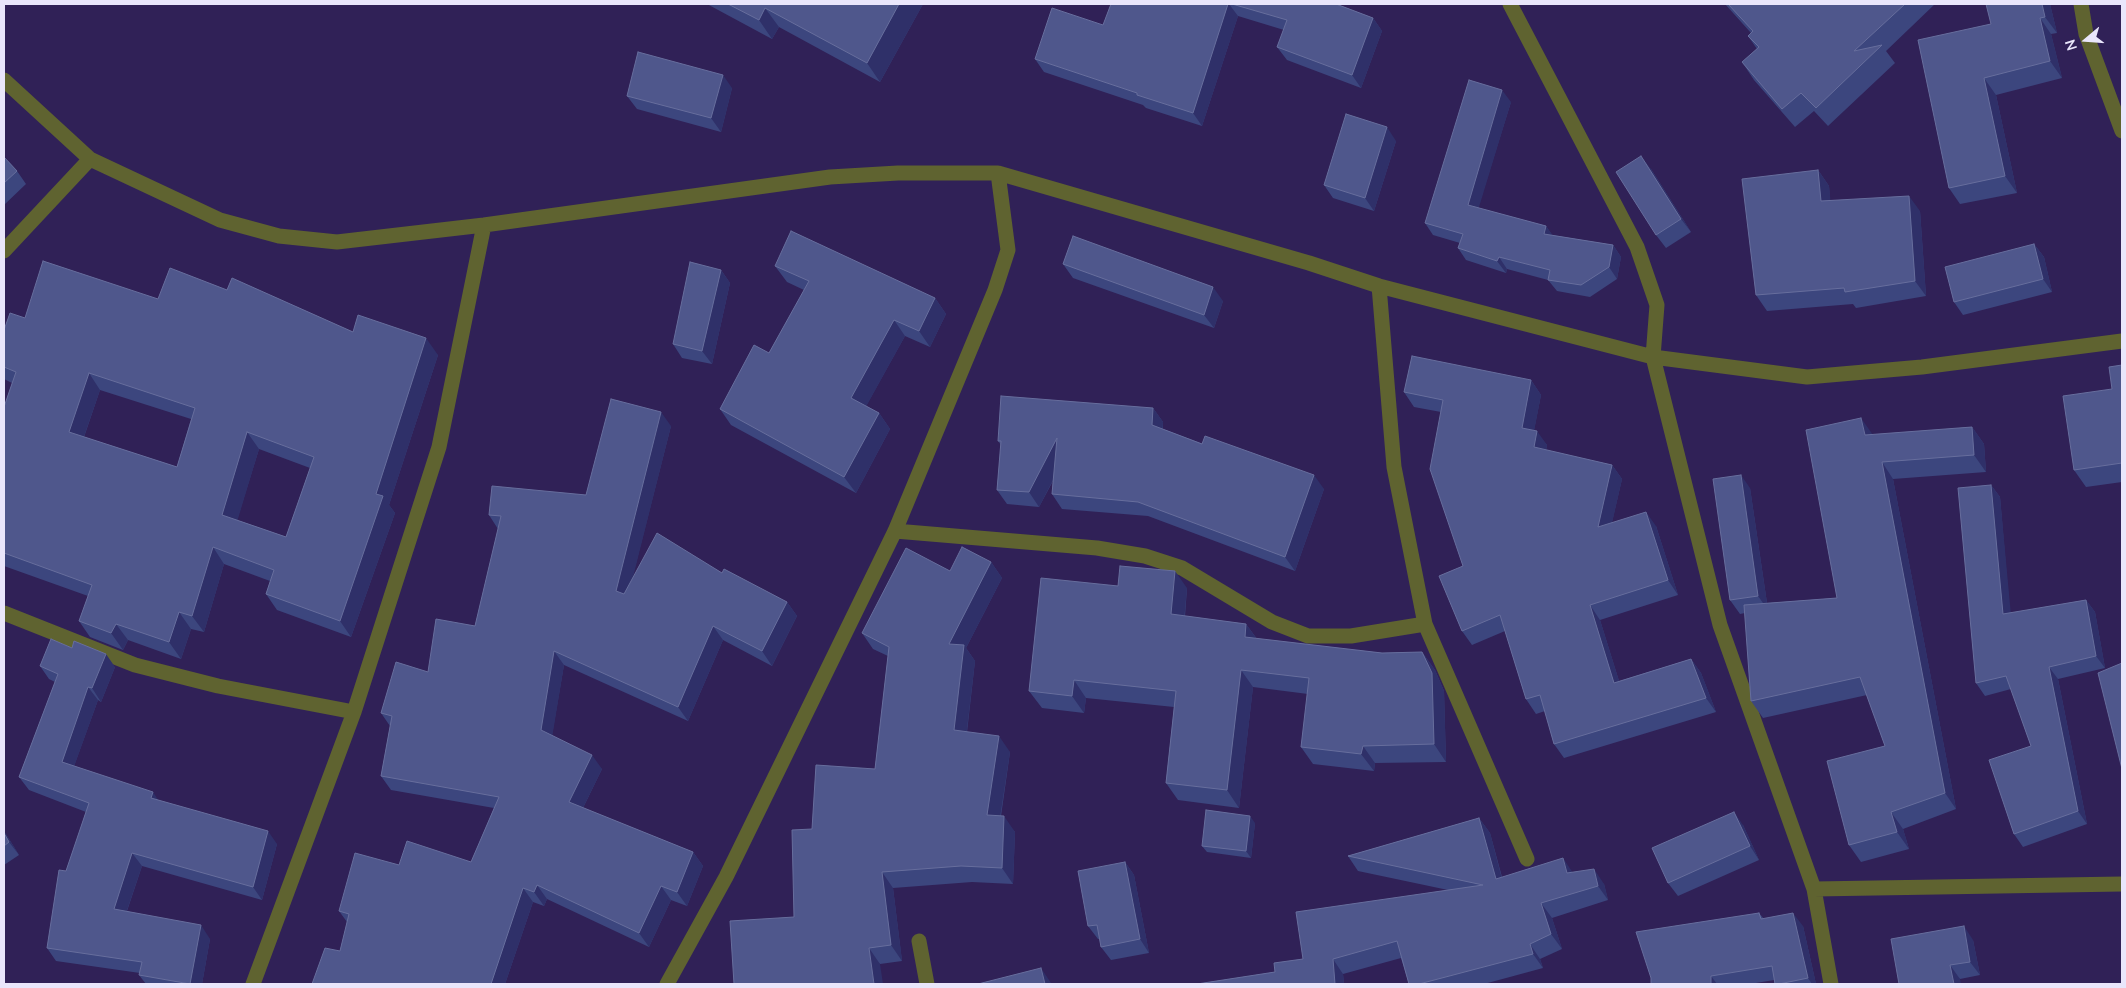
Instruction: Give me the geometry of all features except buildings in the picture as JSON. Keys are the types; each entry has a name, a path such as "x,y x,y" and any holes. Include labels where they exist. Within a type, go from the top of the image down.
{"street":[{"path":"1510,4 1637,247 1657,305 1653,357 1720,625 1814,889 1831,984"},
{"path":"2081,4 2086,34 2122,131"},
{"path":"4,80 90,159 220,220 279,236 337,242 484,225 830,177 898,173 998,173 1310,263 1380,286 1653,357 1807,377 1941,365 2122,341"},
{"path":"4,251 90,159"},
{"path":"667,984 726,877 895,531 995,290 1008,250 998,173"},
{"path":"253,984 354,712 438,447 484,225"},
{"path":"1380,286 1394,467 1425,624 1527,859"},
{"path":"895,531 1097,548 1145,556 1182,568 1272,622 1308,636 1351,636 1425,624"},
{"path":"4,613 135,665 218,686 354,712"},
{"path":"1814,889 2122,884"},
{"path":"919,941 926,984"}]}
